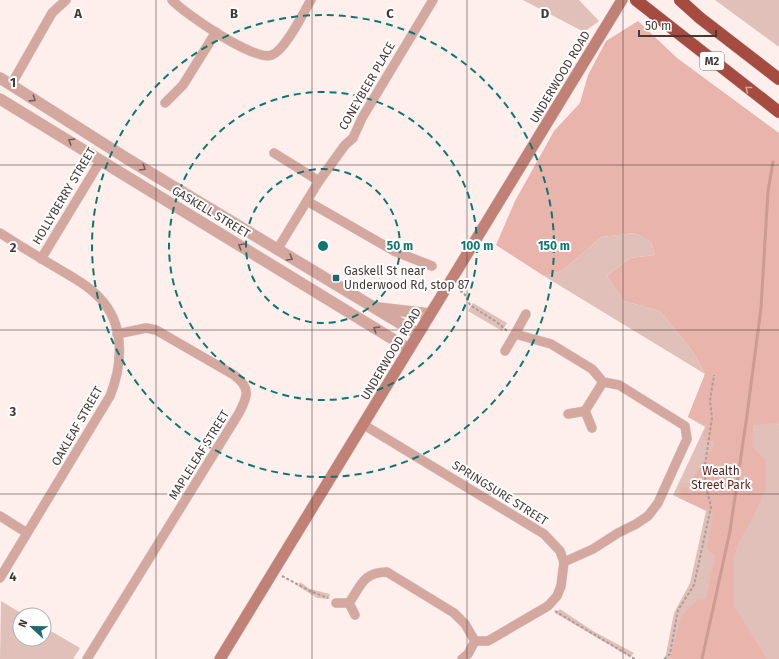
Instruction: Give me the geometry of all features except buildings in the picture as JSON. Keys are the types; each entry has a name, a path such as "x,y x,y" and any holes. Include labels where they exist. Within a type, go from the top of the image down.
{"highway":[{"name":"M2","path":"636,0 779,112"},
{"name":"M2","path":"680,0 700,18 779,79"}],"main road":[{"name":"UNDERWOOD ROAD","path":"220,659 622,0"}],"street":[{"path":"1,99 11,85 52,13 66,0"},
{"path":"172,0 181,10 216,32 256,54 264,56 272,55 281,48 311,0"},
{"name":"CONEYBEER PLACE","path":"269,262 319,181 345,145 353,138 362,118 433,0"},
{"path":"165,103 183,85 216,32"},
{"name":"GASKELL STREET","path":"0,78 108,147 276,250 375,307 418,334"},
{"name":"GASKELL STREET","path":"1,99 409,349"},
{"name":"HOLLYBERRY STREET","path":"41,259 108,147"},
{"path":"274,153 319,181"},
{"path":"307,201 394,251 432,266"},
{"name":"OAKLEAF STREET","path":"0,233 94,292 105,303 117,334 120,363 117,379 110,396 0,578"},
{"name":"GASKELL STREET","path":"375,307 430,314"},
{"path":"505,351 526,314"},
{"name":"MAPLELEAF STREET","path":"87,659 239,413 245,401 246,395 246,389 242,382 234,375 156,330 146,328 117,334"},
{"path":"475,641 488,640 548,606 557,596 561,586 564,562 593,549 648,516 658,503 686,439 685,426 619,385 603,382 592,369 551,344 514,334"},
{"path":"585,412 603,382"},
{"path":"568,414 585,412"},
{"path":"585,412 592,428"},
{"name":"SPRINGSURE STREET","path":"364,425 544,534 560,551 564,562"},
{"path":"0,516 27,533"},
{"path":"349,603 367,576 377,572 387,572 454,613 465,624 475,641"},
{"path":"336,603 349,603"},
{"path":"349,603 355,615"},
{"path":"462,659 468,654 475,641"}],"path":[{"path":"460,291 464,294 470,305 514,334"},
{"path":"664,659 670,654 678,610 694,586 711,507 704,471 711,434 712,418 710,401 714,375"},
{"path":"274,571 310,591 324,595 336,603"},
{"path":"548,606 635,659"}],"green space":[{"path":"523,0 579,0 599,21 584,32"},
{"path":"715,0 779,0 779,47"},
{"path":"638,21 677,58 779,133 779,425 776,423 753,425 753,447 766,461 766,489 737,546 734,559 734,606 767,659 670,659 681,617 697,600 706,599 715,556 707,549 713,513 679,498 681,487 692,487 696,481 693,476 714,447 714,441 706,441 703,435 707,425 688,417 705,374 693,352 660,311 624,301 607,276 630,258 655,255 651,242 635,233 601,237 562,271 544,276 496,245 515,201 554,131 580,103 588,75 606,41"},
{"path":"635,233 651,242 655,255 630,258 607,276 624,301 660,311 693,352 705,374 544,276 562,271 601,237"},
{"path":"473,303 507,323 502,331 468,311"},
{"name":"Wealth Street Park","path":"705,374 779,425 779,659 665,659 674,613 690,583 706,511 673,495 705,427 688,417"},
{"path":"300,582 310,589 330,594 329,599 317,598 298,586"},
{"path":"1,601 12,608 12,647 52,647 52,632 80,648 73,659 0,659"},
{"path":"560,609 593,631 634,653 630,657 555,613"}],"waterway":[{"path":"702,659 730,531 747,415 761,308 768,191 773,162"}],"place":[{"name":"Gaskell St near Underwood Rd, stop 87","path":"336,278"}]}
